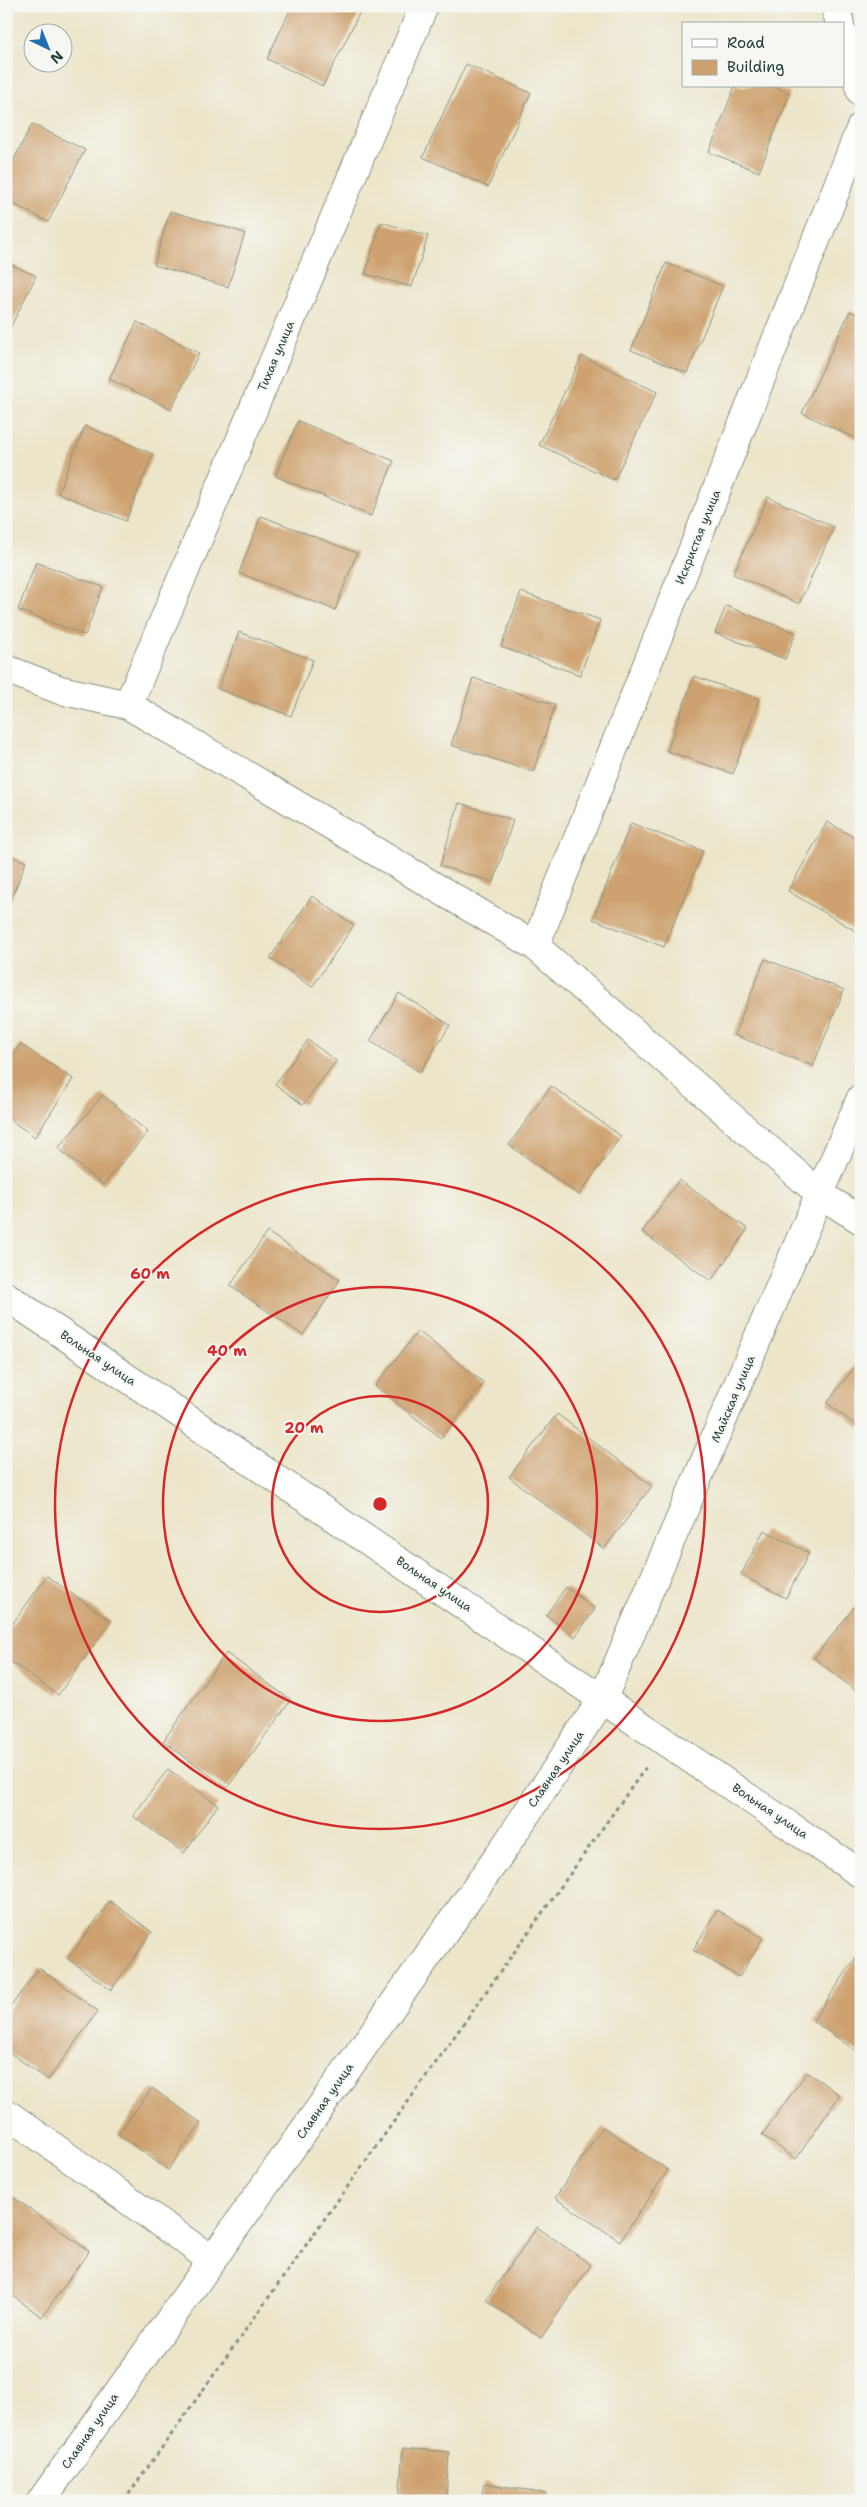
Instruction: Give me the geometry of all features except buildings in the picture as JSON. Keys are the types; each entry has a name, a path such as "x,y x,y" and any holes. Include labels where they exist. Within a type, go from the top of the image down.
{"street":[{"name":"Тихая улица","path":"128,705 424,6"},
{"path":"835,6 839,22"},
{"path":"844,36 861,92"},
{"name":"Искристая улица","path":"535,946 861,127"},
{"path":"6,669 60,690 128,705 535,946 821,1195 861,1220"},
{"name":"Майская улица","path":"603,1698 821,1195 861,1098"},
{"name":"Вольная улица","path":"6,1296 666,1740 861,1874"},
{"name":"Славная улица","path":"41,2501 500,1854 603,1698"},
{"path":"6,2113 212,2260"}],"path":[{"path":"124,2501 666,1740"}]}
